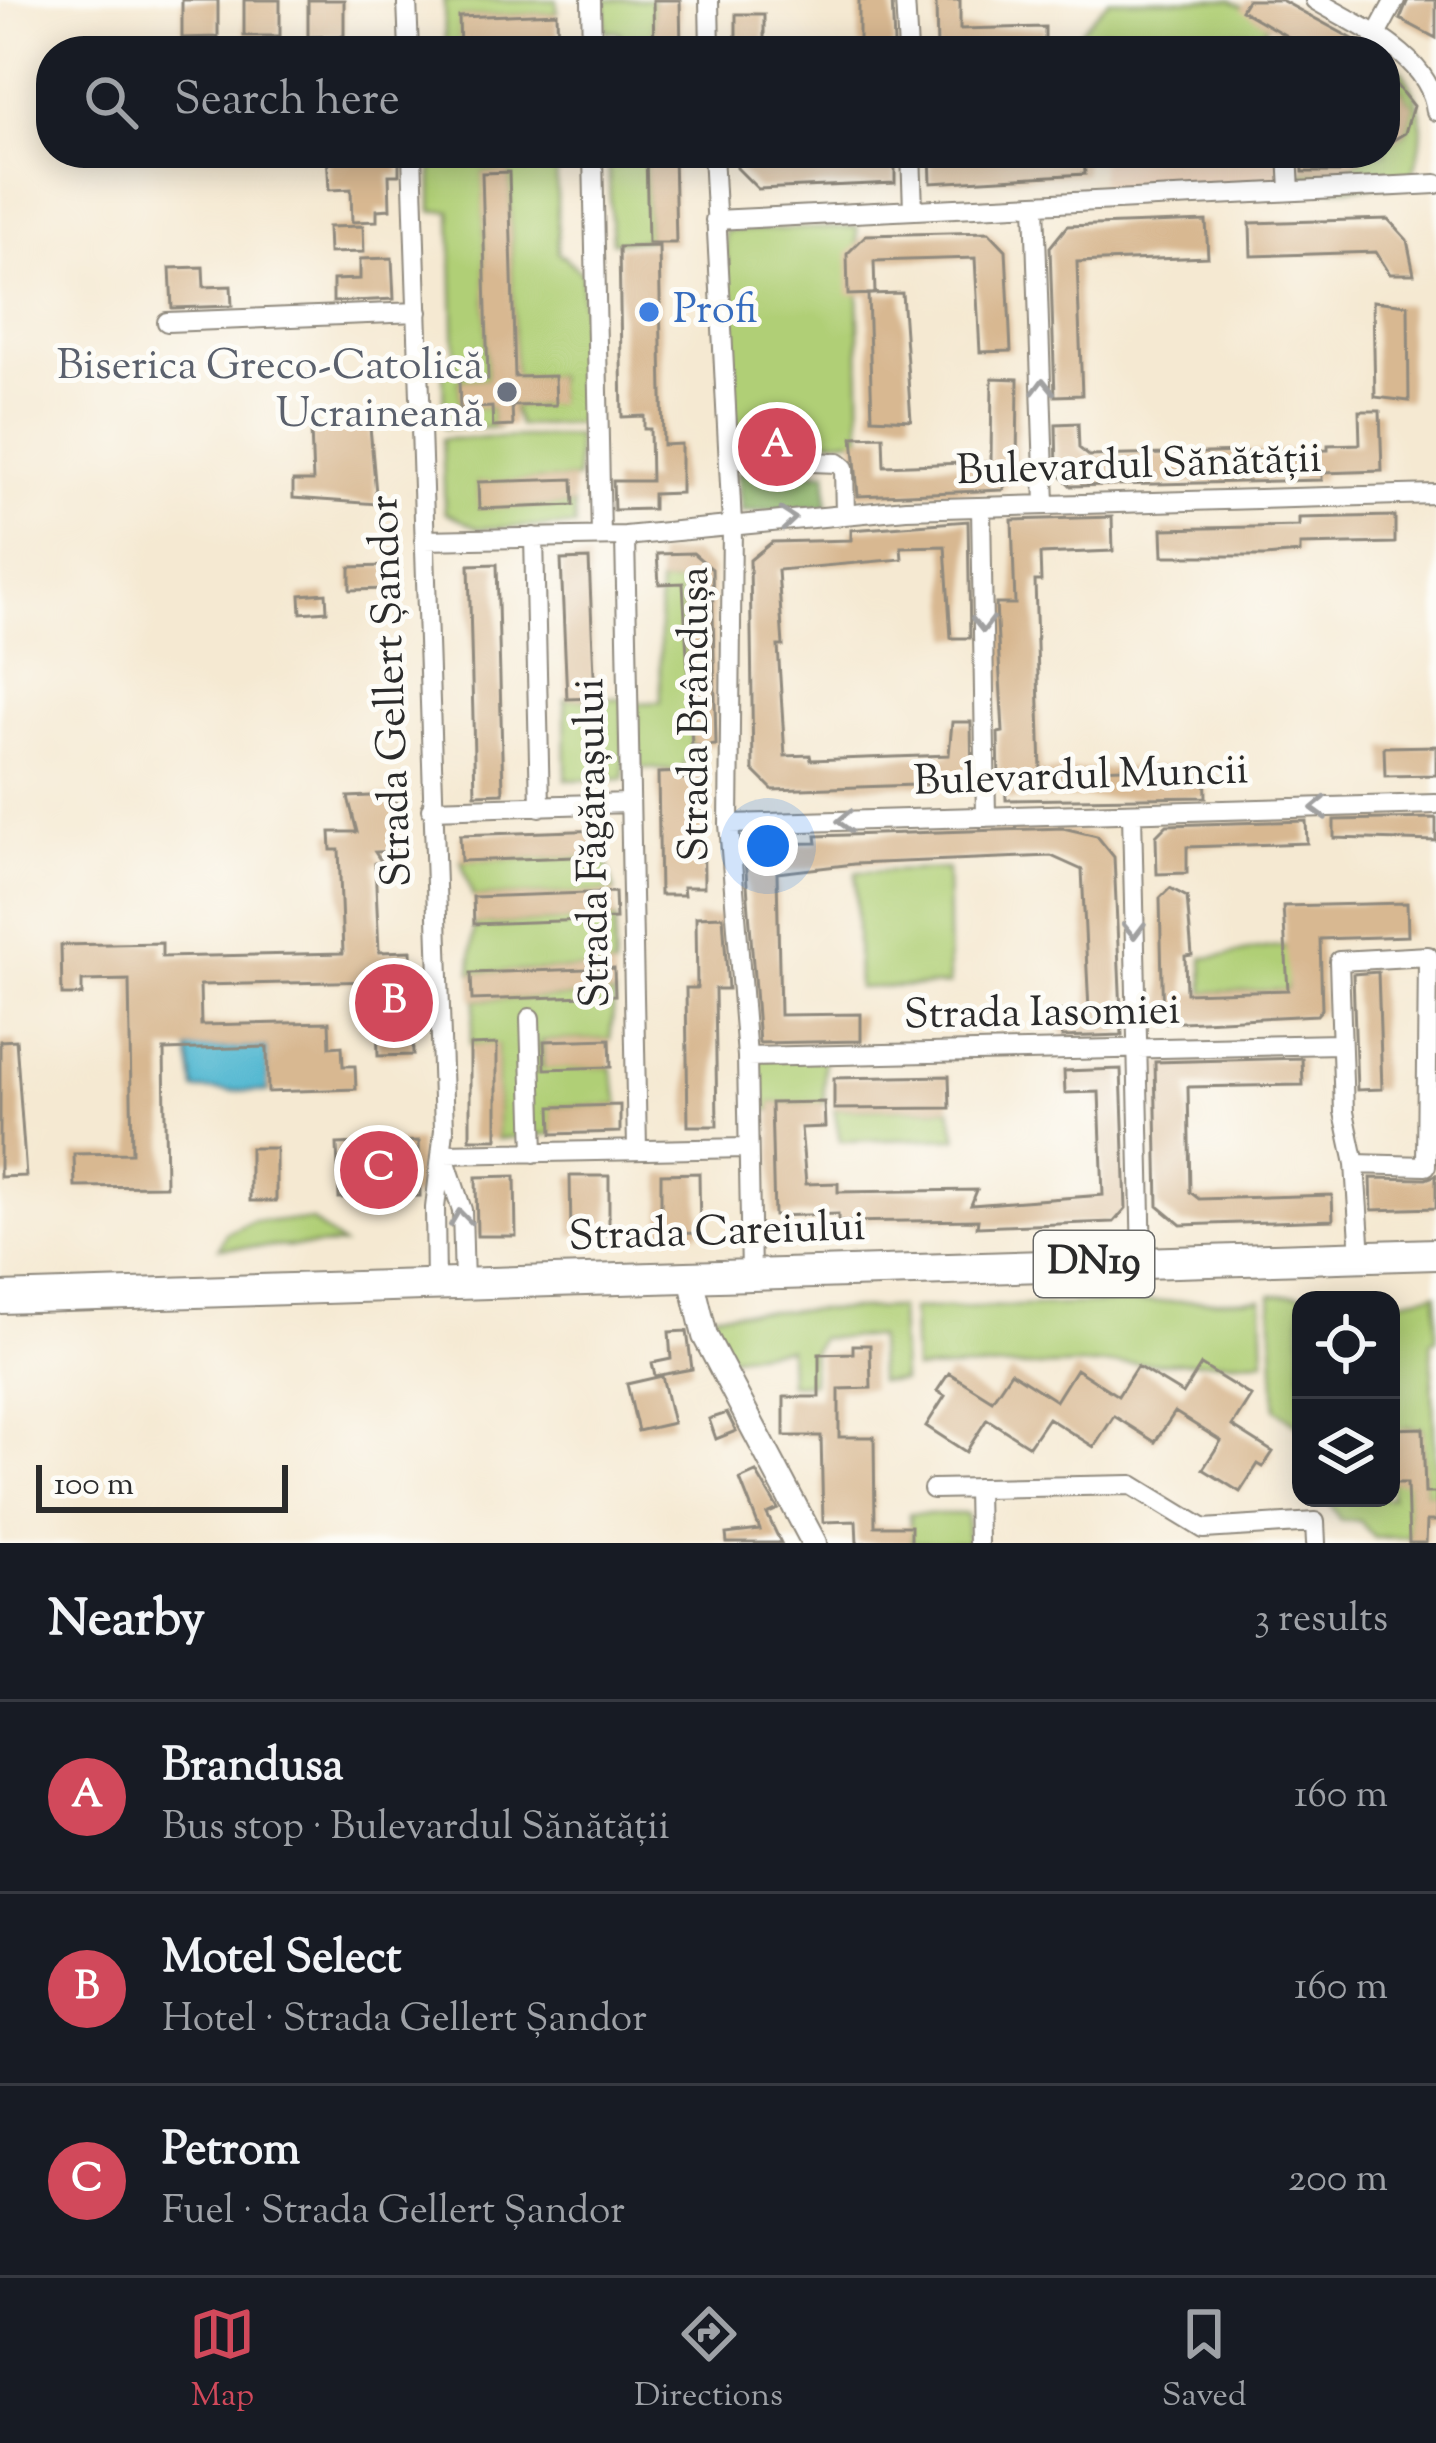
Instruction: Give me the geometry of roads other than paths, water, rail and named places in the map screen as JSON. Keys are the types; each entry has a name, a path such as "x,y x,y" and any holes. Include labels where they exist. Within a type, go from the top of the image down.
{"main road":[{"name":"Strada Careiului","path":"0,1298 1436,1254"}],"street":[{"path":"407,0 408,36"},
{"path":"592,0 592,36"},
{"path":"709,0 710,36"},
{"path":"905,0 907,36"},
{"path":"1315,0 1373,36"},
{"path":"1376,36 1395,0"},
{"path":"1400,53 1426,80 1436,111"},
{"name":"Strada Gellert Șandor","path":"413,168 444,1154 435,1208 450,1284"},
{"path":"593,168 601,536"},
{"name":"Strada Brândușa","path":"713,168 732,524 729,824 747,1057 752,1275"},
{"path":"912,168 913,209"},
{"path":"1288,168 1289,191"},
{"path":"715,220 1436,184"},
{"path":"1035,205 1046,504"},
{"path":"167,322 418,312"},
{"path":"729,459 838,463 844,468 845,514"},
{"name":"Bulevardul Sănătății","path":"424,539 625,536 845,514 1046,504 1436,494"},
{"path":"981,508 986,817"},
{"name":"Strada Făgărașului","path":"625,536 637,1150"},
{"path":"534,537 540,807"},
{"path":"431,809 629,803"},
{"name":"Bulevardul Muncii","path":"729,824 1436,804"},
{"path":"1132,813 1142,1262"},
{"path":"1355,1164 1426,1166 1428,956 1339,962 1340,1044 1361,1257"},
{"path":"530,1018 534,1153"},
{"name":"Strada Iasomiei","path":"747,1057 1340,1044"},
{"path":"444,1154 747,1148"},
{"name":"Strada Gellert Șandor","path":"444,1154 461,1210 450,1284"},
{"path":"691,1277 705,1336 814,1543"},
{"path":"933,1489 1132,1485 1218,1535 1316,1522 1316,1543"},
{"path":"976,1488 978,1543"}],"water":[{"path":"267,1047 268,1092 195,1090 188,1049"}],"place":[{"name":"Profi","path":"649,312"},
{"name":"Biserica Greco-Catolică Ucraineană","path":"507,392"},
{"name":"Brandusa","path":"777,447"},
{"name":"Motel Select","path":"394,1003"},
{"name":"Petrom","path":"379,1170"}]}
